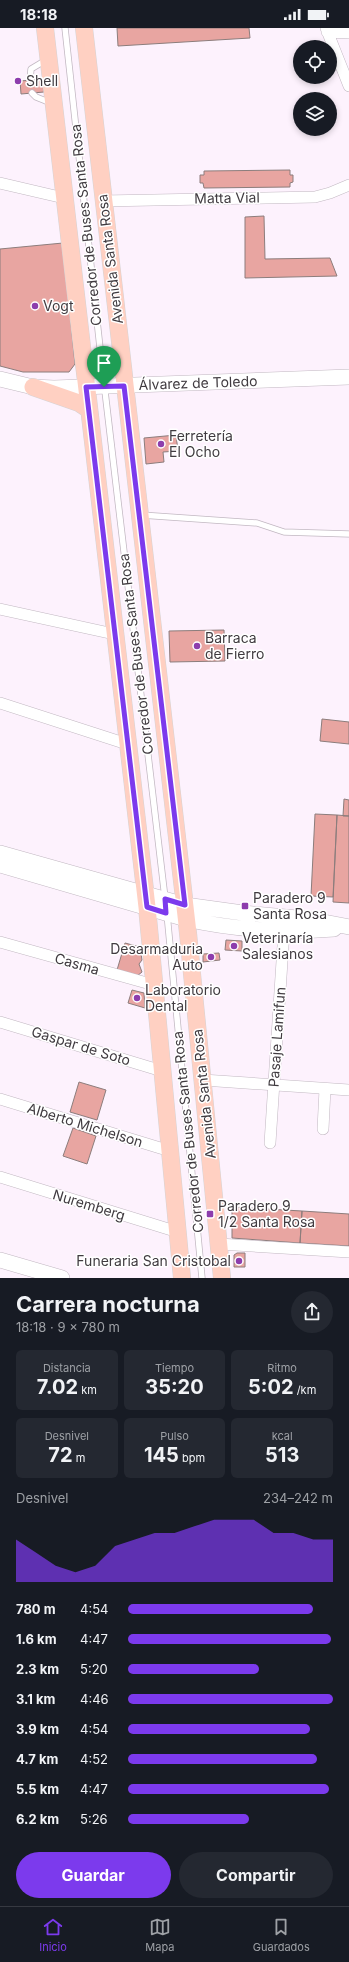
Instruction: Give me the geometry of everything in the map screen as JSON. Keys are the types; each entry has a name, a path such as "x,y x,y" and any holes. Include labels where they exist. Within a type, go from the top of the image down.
{"main road":[{"path":"45,28 146,900 182,1278"},
{"name":"Avenida Santa Rosa","path":"84,28 124,386 186,912 222,1278"},
{"name":"Álvarez de Toledo","path":"0,379 33,387 54,388 349,377"},
{"path":"33,387 79,403 88,409"},
{"path":"0,853 231,927 284,931 348,927"},
{"path":"0,865 146,900"},
{"path":"186,912 243,913 308,919 348,927"},
{"path":"0,1260 62,1278"}],"street":[{"path":"349,33 327,30 349,86"},
{"path":"0,183 64,198"},
{"name":"Matta Vial","path":"103,201 315,197 330,193 349,185"},
{"path":"0,609 114,634"},
{"path":"0,703 127,744"},
{"name":"Pasaje Lamifun","path":"270,1143 284,931"},
{"name":"Casma","path":"0,942 154,985"},
{"name":"Gaspar de Soto","path":"0,1022 162,1071"},
{"path":"203,1080 349,1090"},
{"path":"323,1130 326,1089"},
{"name":"Alberto Michelson","path":"0,1099 170,1152"},
{"name":"Nuremberg","path":"0,1177 178,1232"},
{"path":"219,1244 349,1252"}],"lane":[{"name":"Corredor de Buses Santa Rosa","path":"64,29 104,387 166,906 202,1278"},
{"path":"30,80 30,72 32,68 48,58"},
{"path":"32,93 36,97 54,104"},
{"path":"139,514 257,523 274,530 289,533 349,534"}],"building":[{"path":"117,28 249,28 250,38 118,46"},
{"path":"42,79 44,92 21,94 20,81"},
{"path":"290,170 290,175 293,175 293,182 290,183 290,187 204,188 203,183 200,183 200,175 204,175 204,171"},
{"path":"264,216 265,259 330,258 337,276 245,278 245,217"},
{"name":"Vogt","path":"63,243 75,364 69,372 23,372 0,366 0,249"},
{"name":"Ferretería El Ocho","path":"176,435 178,451 163,452 164,462 146,464 144,438"},
{"name":"Barraca de Fierro","path":"224,630 225,661 170,662 169,631"},
{"path":"322,719 349,722 349,744 320,741"},
{"path":"344,799 349,800 349,816 343,816"},
{"path":"315,814 337,815 333,897 311,896"},
{"path":"337,815 349,816 349,903 333,902"},
{"name":"Veterinaría Salesianos","path":"226,940 242,941 242,951 225,950"},
{"path":"125,943 140,947 142,960 139,964 142,972 137,976 117,970"},
{"name":"Desarmaduria Auto","path":"219,953 220,960 203,962 203,954"},
{"name":"Laboratorio Dental","path":"132,990 144,993 145,1008 128,1003"},
{"path":"79,1082 106,1090 97,1120 70,1112"},
{"path":"73,1128 96,1136 87,1164 63,1156"},
{"path":"232,1207 302,1211 300,1243 232,1238"},
{"path":"302,1211 349,1214 349,1246 300,1243"},
{"name":"Funeraria San Cristobal","path":"237,1253 245,1253 245,1267 234,1267 234,1255"}],"place":[{"name":"Shell","path":"18,81"},
{"name":"Vogt","path":"35,306"},
{"name":"Ferretería El Ocho","path":"161,444"},
{"name":"Barraca de Fierro","path":"197,646"},
{"name":"Paradero 9 Santa Rosa","path":"245,906"},
{"name":"Veterinaría Salesianos","path":"234,946"},
{"name":"Desarmaduria Auto","path":"211,957"},
{"name":"Laboratorio Dental","path":"137,998"},
{"name":"Paradero 9 1/2 Santa Rosa","path":"210,1214"},
{"name":"Funeraria San Cristobal","path":"239,1261"}],"route":[{"path":"124,386 185,905 165,899 166,913 147,907 114,634 86,387 104,387 124,386"}]}
